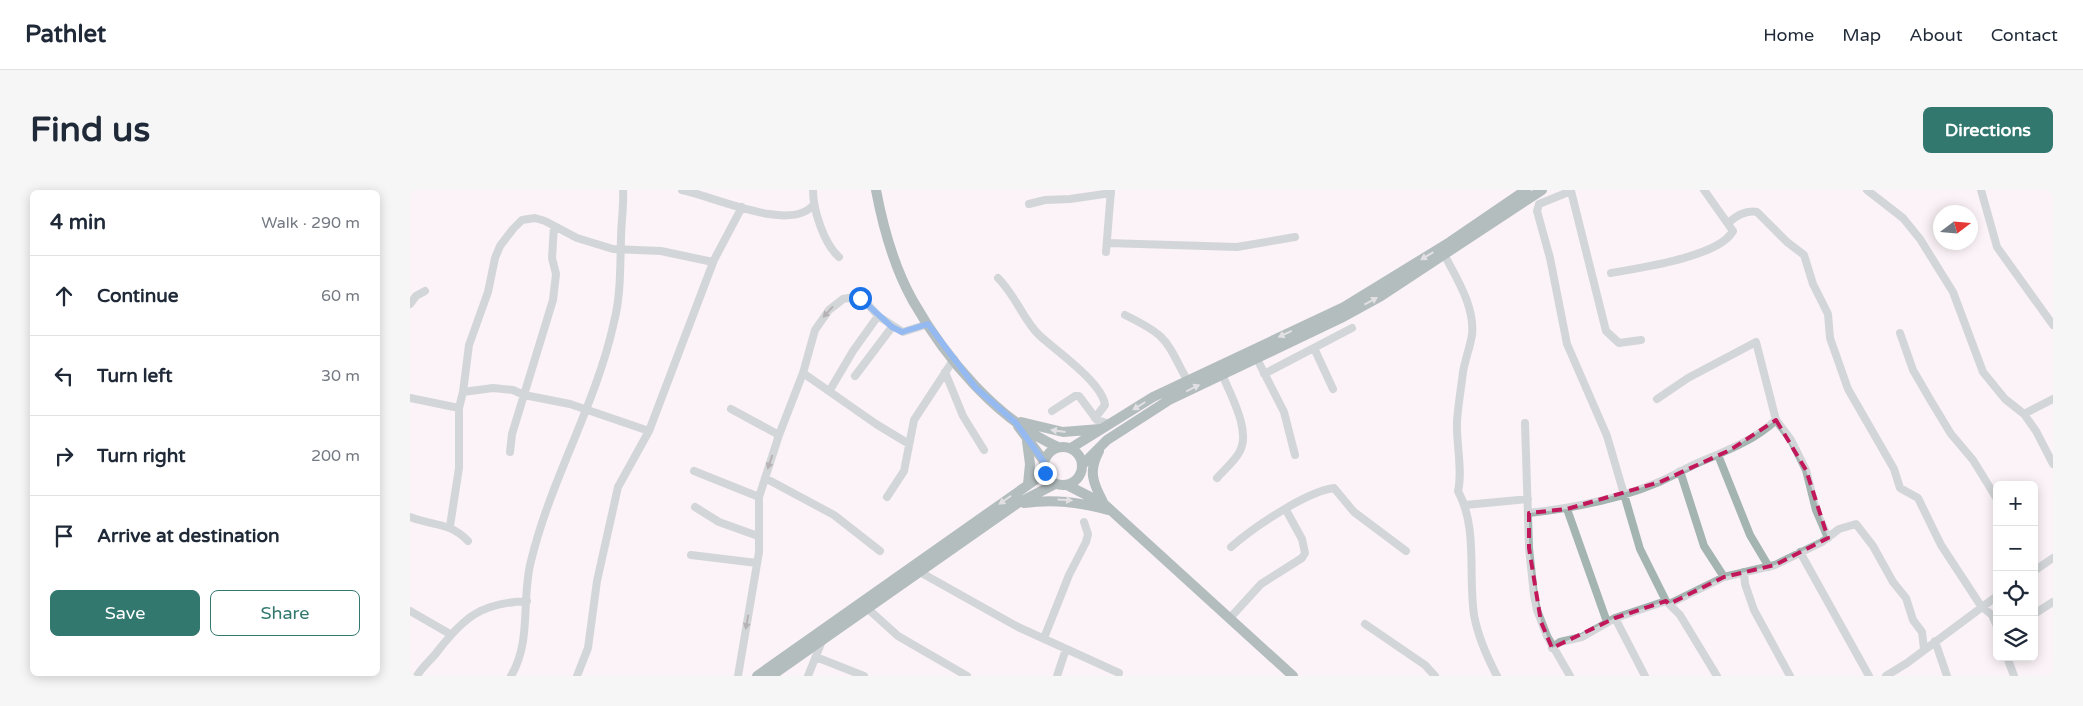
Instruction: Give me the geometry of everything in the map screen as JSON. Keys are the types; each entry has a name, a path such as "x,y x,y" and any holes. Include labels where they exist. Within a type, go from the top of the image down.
{"main road":[{"path":"876,190 902,278 913,301 954,359 976,388 1013,420 1058,447 1071,448 1153,398 1187,380 1344,307 1450,242 1526,190"},
{"path":"1067,485 1075,481 1082,468 1106,440 1169,400 1341,318 1445,256 1542,190"},
{"path":"1013,420 1063,432 1108,426"},
{"path":"1013,420 1044,462 1045,473 1056,484"},
{"path":"1026,438 1030,464 1028,484"},
{"path":"1105,505 1094,483 1091,470 1106,440"},
{"path":"1044,462 1048,454 1058,447"},
{"path":"1071,448 1078,454 1082,468 1105,505"},
{"path":"757,676 1045,473"},
{"path":"771,676 1018,503 1056,484 1067,485 1105,505 1293,676"},
{"path":"1018,503 1053,500 1105,505"}],"street":[{"path":"510,676 518,662 524,637 530,563 543,513 587,410 614,322 622,250 623,190"},
{"path":"682,190 742,207 789,217 805,212 814,204"},
{"path":"813,190 814,204 828,246 839,257"},
{"path":"1641,340 1628,344 1620,343 1606,331 1572,190 1539,204 1537,211 1550,258 1567,344 1607,436 1640,549 1668,602 1680,615 1717,676"},
{"path":"1611,273 1678,260 1697,253 1731,235 1734,231 1704,190"},
{"path":"1867,190 1903,218 1920,239 1953,292 1983,372 2005,399 2024,414 2036,431 2053,464"},
{"path":"1981,190 1997,247 2053,325"},
{"path":"1029,204 1044,200 1070,199 1111,192 1106,252"},
{"path":"577,676 588,648 597,581 618,487 649,432 713,262 742,207"},
{"path":"1728,224 1739,215 1750,211 1757,212 1787,242 1804,254 1812,284 1828,314 1830,338 1848,389 1894,469 1900,488 1918,498 1942,545 1981,606 1993,616"},
{"path":"450,526 459,468 459,408 466,388 468,345 488,292 491,269 500,246 513,229 528,218 545,221 577,238 622,250 661,251 713,262"},
{"path":"510,452 512,434 553,300 556,274 552,258 554,226"},
{"path":"1107,243 1237,247 1295,237"},
{"path":"1445,256 1462,290 1471,320 1472,335 1459,400 1456,446 1460,482 1458,491 1464,505 1472,558 1474,615 1485,652 1497,676"},
{"path":"998,278 1008,288 1040,336 1061,352 1101,394 1105,405 1095,418"},
{"path":"410,304 425,291"},
{"path":"738,676 757,563 759,497 779,435 803,373 815,330 829,310 843,299 860,298 870,305 878,316 902,332 928,324"},
{"path":"1125,315 1148,326 1165,338 1172,348 1187,380"},
{"path":"830,390 853,351 878,316"},
{"path":"855,376 892,327"},
{"path":"1264,374 1352,328"},
{"path":"1900,334 1913,370 1931,401 1951,434 1973,460 1993,492"},
{"path":"1657,399 1688,378 1756,342 1776,420 1790,440 1806,470 1816,510 1828,538"},
{"path":"1314,348 1333,389"},
{"path":"1256,358 1284,412 1295,454"},
{"path":"887,497 904,471 914,420 954,359"},
{"path":"945,372 963,416 984,450"},
{"path":"803,373 830,390 886,431 909,444"},
{"path":"1217,478 1240,451 1244,436 1242,424 1222,374"},
{"path":"466,388 503,388 524,395 570,404 649,432"},
{"path":"1052,412 1075,396 1079,396 1095,418 1108,426"},
{"path":"410,398 459,408"},
{"path":"2024,414 2053,398"},
{"path":"731,409 779,435"},
{"path":"1529,513 1567,509 1623,495 1660,482 1680,471 1718,455 1768,428 1776,420"},
{"path":"1525,423 1529,548 1534,595 1541,622 1552,648 1570,676"},
{"path":"1718,455 1765,568"},
{"path":"694,471 759,497"},
{"path":"1680,471 1704,546 1724,577"},
{"path":"765,478 834,515 880,551"},
{"path":"1231,547 1253,529 1286,510 1320,492 1334,488 1354,512 1406,551"},
{"path":"1464,505 1528,499"},
{"path":"695,507 719,522 758,536"},
{"path":"1567,509 1607,622"},
{"path":"1230,618 1261,584 1302,558 1306,553 1302,539 1286,510"},
{"path":"410,518 450,526 468,541"},
{"path":"1044,638 1069,575 1086,542 1088,534 1084,522"},
{"path":"1552,648 1560,642 1582,637 1615,618 1668,602 1724,577 1765,568 1828,538 1840,529 1854,524 1858,525 1873,546 1893,582 1906,598 1913,620 1922,632 1924,649"},
{"path":"1800,552 1869,676"},
{"path":"691,555 757,563"},
{"path":"2038,565 2053,558"},
{"path":"918,572 1018,628 1119,673"},
{"path":"1744,572 1745,584 1754,610 1790,676"},
{"path":"1886,676 1993,598"},
{"path":"417,676 450,634 463,621 488,607 527,601"},
{"path":"2038,611 2053,602"},
{"path":"867,608 898,636 967,676"},
{"path":"410,612 450,634"},
{"path":"1615,618 1645,676"},
{"path":"1365,624 1419,660 1435,676"},
{"path":"808,676 822,640"},
{"path":"1935,641 1947,676"},
{"path":"1057,676 1066,649"},
{"path":"816,657 864,676"},
{"path":"2008,661 2014,676"}],"highlighted area":[{"path":"1776,420 1806,470 1828,538 1775,565 1724,577 1669,604 1666,601 1615,618 1552,648 1541,622 1529,548 1529,513 1567,509 1660,482 1730,450"}],"route":[{"path":"860,298 870,305 878,316 902,332 928,324 976,388 1016,423 1044,462 1045,473"}]}
